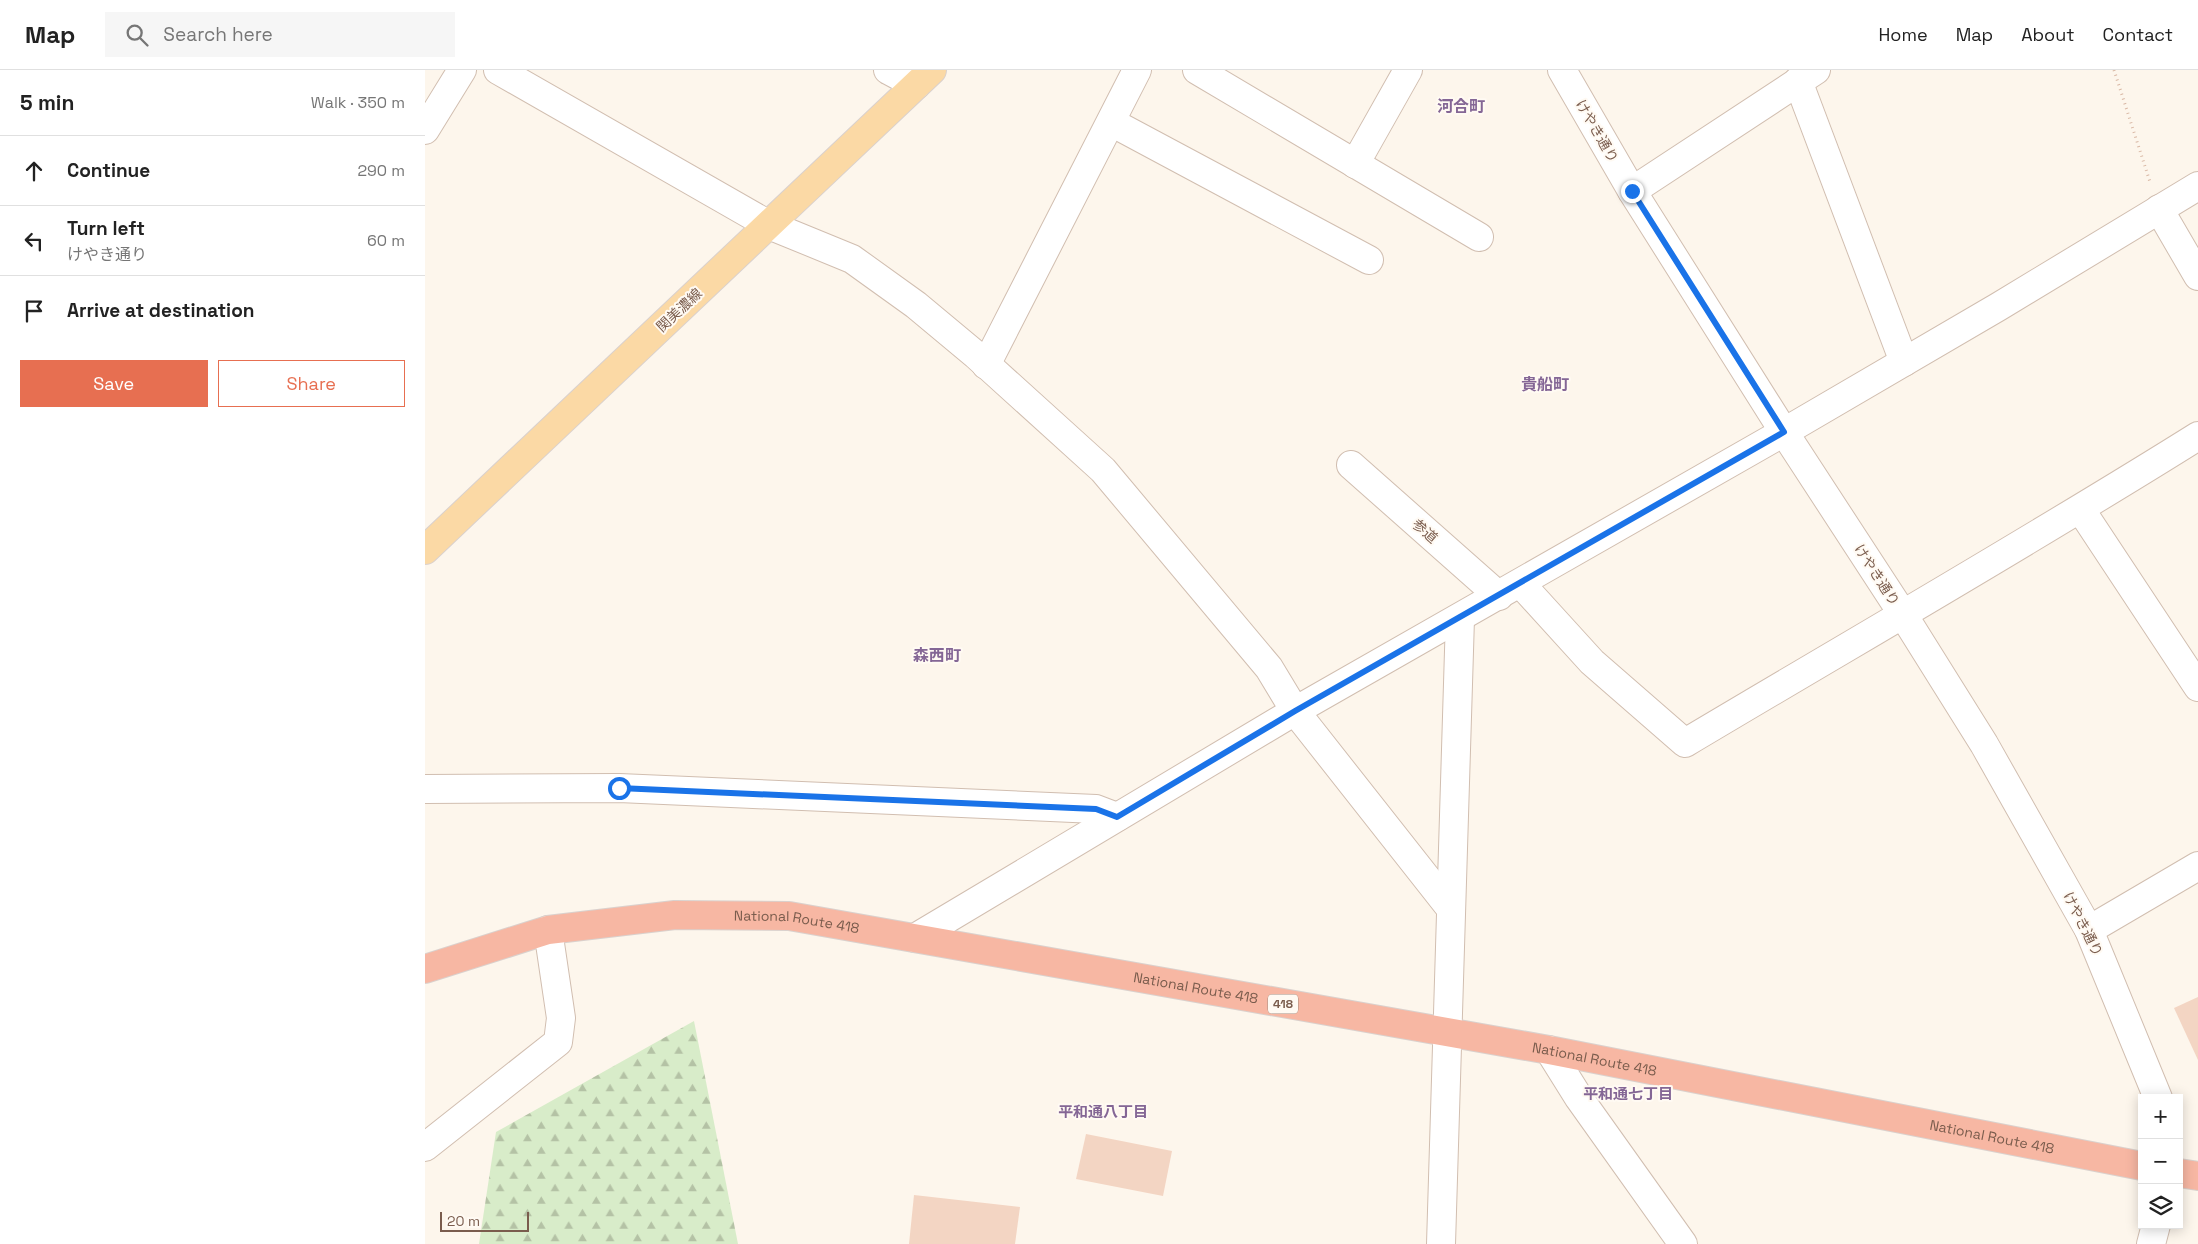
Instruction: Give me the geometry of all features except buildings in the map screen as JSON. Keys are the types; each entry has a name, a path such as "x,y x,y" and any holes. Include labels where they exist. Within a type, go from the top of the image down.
{"highway":[{"name":"National Route 418","path":"425,969 548,930 675,915 789,916 1447,1034 1549,1050 2138,1165"},
{"path":"2183,1174 2198,1176"}],"main road":[{"name":"関美濃線","path":"425,550 924,78"}],"street":[{"path":"425,130 462,70"},
{"path":"498,70 769,225 852,259 915,305 986,365 1103,470 1269,668 1295,711 1451,909"},
{"path":"888,70 924,78"},
{"path":"986,365 1137,70"},
{"path":"1197,70 1479,237"},
{"path":"1355,164 1408,70"},
{"name":"けやき通り","path":"1562,70 1632,191 1984,744 2089,930 2157,1094"},
{"path":"1632,191 1807,76 1904,362"},
{"path":"1111,122 1369,260"},
{"path":"915,938 1295,711 1784,432 2198,186"},
{"path":"2159,209 2198,276"},
{"path":"1902,613 2081,510 2198,436"},
{"name":"参道","path":"1351,465 1510,590 1685,743 1902,613"},
{"path":"2081,510 2198,687"},
{"path":"1441,1244 1460,618"},
{"path":"425,790 619,788 1096,809 1117,817"},
{"path":"2089,930 2192,877"},
{"path":"425,1147 558,1042 561,1018 548,930"},
{"path":"1549,1050 1579,1098 1683,1244"},
{"path":"2151,1244 2155,1229"}],"path":[{"path":"2114,70 2159,209"}],"green space":[{"path":"694,1021 738,1244 479,1244 496,1132"}],"district":[{"name":"河合町","path":"1461,106"},
{"name":"貴船町","path":"1545,384"},
{"name":"森西町","path":"937,655"},
{"name":"平和通七丁目","path":"1628,1093"},
{"name":"平和通八丁目","path":"1103,1111"}],"route":[{"path":"619,788 1096,809 1117,817 1295,711 1784,432 1632,191"}]}
